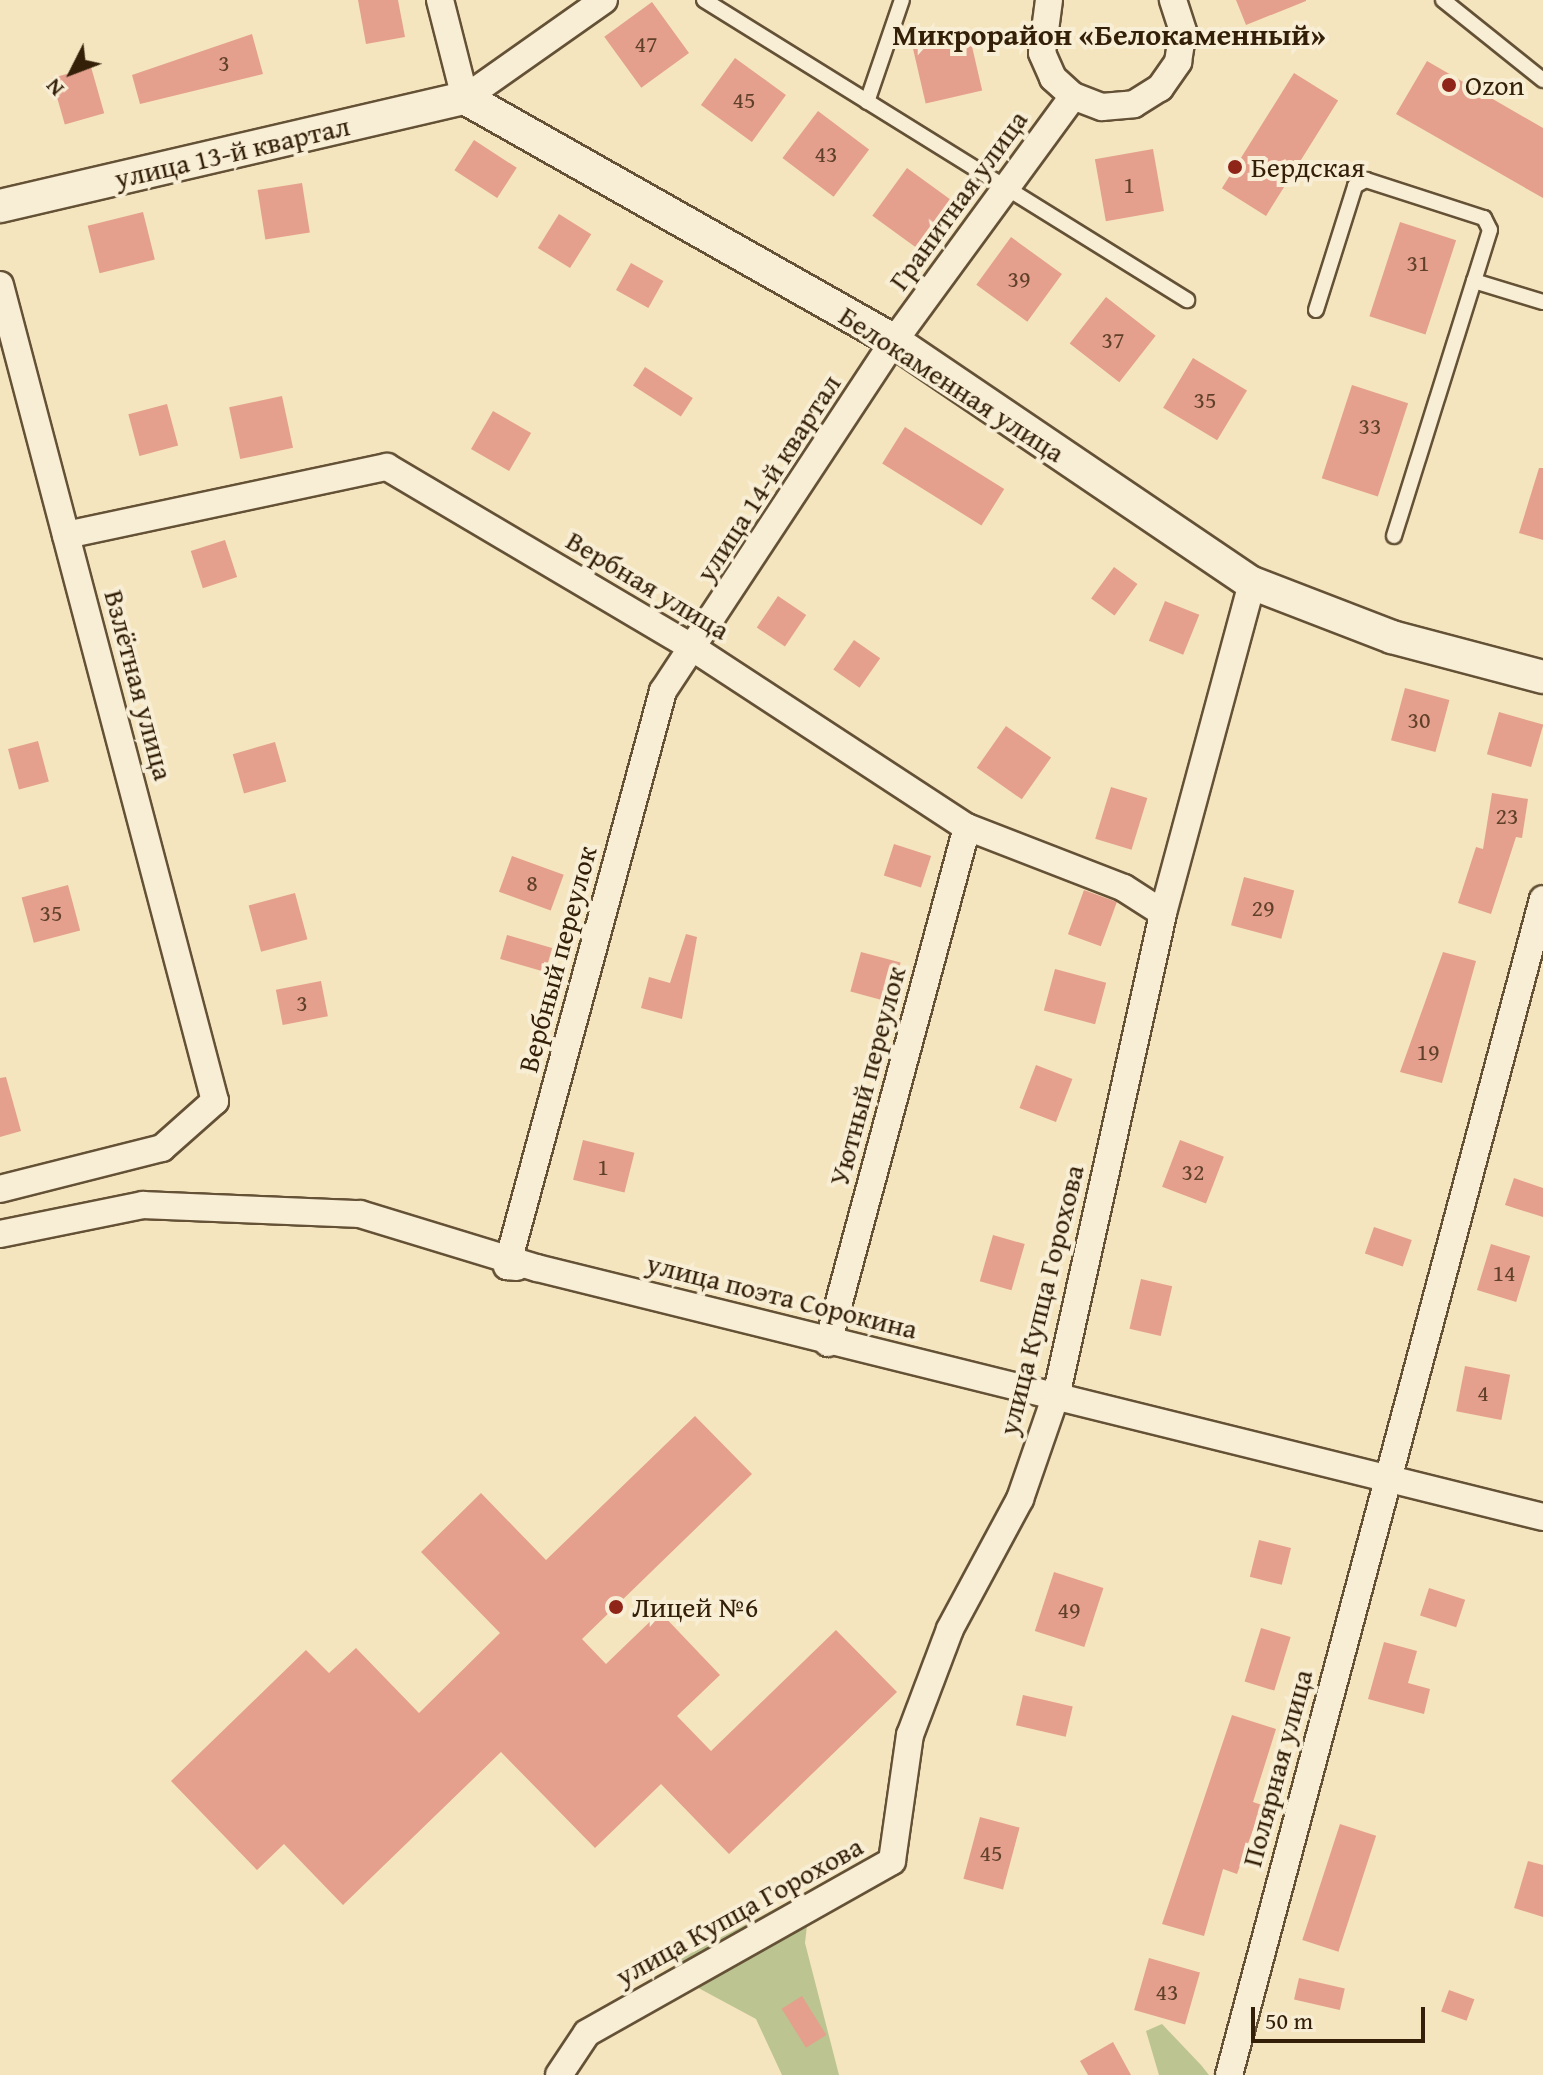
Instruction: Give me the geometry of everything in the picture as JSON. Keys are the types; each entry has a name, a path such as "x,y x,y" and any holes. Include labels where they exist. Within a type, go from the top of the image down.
{"street":[{"path":"440,0 465,98 604,0"},
{"path":"1049,0 1042,53 1073,96 1102,107 1134,104 1160,88 1178,62 1183,31 1173,0"},
{"name":"Гранитная улица","path":"894,341 1073,96"},
{"name":"улица 13-й квартал","path":"0,206 465,98"},
{"name":"Белокаменная улица","path":"465,98 894,341 1252,583 1392,637 1543,677"},
{"name":"Взлётная улица","path":"0,285 215,1101 162,1148 0,1189"},
{"name":"улица 14-й квартал","path":"696,650 894,341"},
{"name":"Вербная улица","path":"66,535 387,467 696,650 967,827 1124,888 1163,913"},
{"name":"улица Купца Горохова","path":"559,2075 587,2033 892,1861 910,1735 950,1629 1020,1499 1057,1392 1163,913 1252,583"},
{"name":"Вербный переулок","path":"537,1268 507,1266 663,691 696,650"},
{"name":"Уютный переулок","path":"828,1343 967,827"},
{"name":"Полярная улица","path":"1229,2075 1543,899"},
{"name":"улица поэта Сорокина","path":"0,1234 143,1205 231,1205 360,1214 537,1268 828,1343 1057,1392 1543,1517"}],"lane":[{"path":"704,0 1187,300"},
{"path":"867,102 902,0"},
{"path":"1443,0 1543,80"},
{"path":"1316,310 1360,181 1484,218 1490,230 1394,536"},
{"path":"1474,281 1543,302"}],"green space":[{"path":"811,1890 805,1943 839,2075 782,2075 756,2019 691,1984 680,1959"},
{"path":"1162,2024 1209,2075 1159,2075 1146,2031"}],"building":[{"path":"358,0 398,0 405,37 366,44"},
{"path":"1236,0 1306,0 1306,1 1246,25"},
{"path":"652,2 689,53 641,88 604,37"},
{"path":"968,29 982,90 926,103 911,42"},
{"path":"252,34 263,74 140,104 132,75"},
{"path":"735,58 786,95 752,142 701,105"},
{"path":"1427,61 1543,128 1543,198 1396,114"},
{"path":"91,67 104,113 65,124 52,78"},
{"path":"1294,73 1338,101 1266,216 1222,188"},
{"path":"818,111 869,150 834,197 782,158"},
{"path":"474,140 517,168 497,198 454,170"},
{"path":"1153,149 1164,211 1106,221 1095,159"},
{"path":"907,168 958,205 923,253 872,216"},
{"path":"302,183 310,232 265,239 258,190"},
{"path":"143,212 155,260 100,273 88,226"},
{"path":"559,214 591,234 570,268 538,248"},
{"path":"1400,222 1456,240 1426,334 1369,316"},
{"path":"1011,237 1062,274 1027,322 976,285"},
{"path":"631,263 663,281 648,308 616,290"},
{"path":"1106,297 1156,336 1119,382 1070,343"},
{"path":"1193,358 1247,390 1217,440 1163,408"},
{"path":"645,367 693,398 681,416 633,385"},
{"path":"1352,385 1408,403 1378,496 1322,478"},
{"path":"282,396 293,448 240,459 229,407"},
{"path":"167,404 178,446 139,456 128,414"},
{"path":"493,411 531,433 509,471 471,449"},
{"path":"905,427 1004,489 981,525 882,463"},
{"path":"1539,468 1543,468 1543,540 1519,533"},
{"path":"225,540 237,577 203,588 191,551"},
{"path":"1114,567 1137,584 1115,616 1091,599"},
{"path":"778,596 806,615 785,647 757,628"},
{"path":"1165,601 1199,615 1183,655 1149,641"},
{"path":"854,640 880,658 860,688 833,669"},
{"path":"1405,688 1449,700 1435,752 1391,740"},
{"path":"1499,712 1543,725 1531,767 1487,754"},
{"path":"1006,726 1051,758 1022,799 977,768"},
{"path":"38,741 49,782 19,790 8,749"},
{"path":"275,742 286,781 244,794 233,754"},
{"path":"1111,787 1147,798 1132,850 1095,839"},
{"path":"1492,793 1528,799 1522,838 1516,837 1491,914 1458,903 1476,847 1483,849"},
{"path":"894,844 931,856 921,887 884,875"},
{"path":"512,856 564,875 551,911 499,892"},
{"path":"1244,877 1294,890 1281,939 1231,925"},
{"path":"68,885 80,930 34,943 22,897"},
{"path":"1084,890 1117,902 1101,946 1068,934"},
{"path":"295,893 307,939 261,952 249,905"},
{"path":"686,934 697,937 682,1019 641,1008 649,977 670,983"},
{"path":"507,935 552,948 545,972 500,959"},
{"path":"861,952 901,963 890,1002 850,992"},
{"path":"1443,952 1476,961 1442,1083 1400,1072"},
{"path":"1055,969 1106,983 1095,1024 1044,1011"},
{"path":"321,981 328,1016 283,1025 276,990"},
{"path":"1036,1065 1072,1079 1056,1122 1020,1108"},
{"path":"6,1077 21,1131 0,1137 0,1078"},
{"path":"583,1140 634,1153 625,1193 573,1180"},
{"path":"1180,1140 1224,1157 1206,1204 1162,1187"},
{"path":"1514,1178 1543,1188 1543,1217 1505,1205"},
{"path":"1374,1227 1412,1240 1403,1266 1365,1253"},
{"path":"993,1235 1025,1244 1011,1290 980,1281"},
{"path":"1491,1244 1530,1256 1516,1302 1477,1290"},
{"path":"1141,1279 1172,1286 1161,1336 1130,1329"},
{"path":"1465,1366 1510,1375 1501,1420 1456,1411"},
{"path":"695,1416 752,1474 582,1639 606,1664 660,1612 720,1675 677,1716 711,1751 836,1630 897,1692 729,1854 661,1784 595,1848 501,1752 343,1905 284,1844 257,1870 171,1781 306,1650 329,1673 356,1648 419,1713 500,1633 421,1552 481,1493 546,1560"},
{"path":"1259,1540 1291,1548 1282,1585 1250,1577"},
{"path":"1054,1572 1103,1588 1084,1647 1035,1631"},
{"path":"1429,1588 1465,1600 1456,1627 1420,1616"},
{"path":"1261,1628 1291,1637 1274,1691 1245,1682"},
{"path":"1384,1642 1417,1651 1408,1683 1430,1689 1424,1714 1368,1699"},
{"path":"1023,1695 1073,1706 1066,1737 1016,1725"},
{"path":"1232,1715 1276,1729 1253,1802 1262,1805 1237,1874 1223,1869 1204,1936 1162,1924"},
{"path":"980,1817 1020,1828 1003,1889 963,1879"},
{"path":"1340,1824 1376,1836 1338,1952 1302,1940"},
{"path":"1528,1861 1543,1865 1543,1917 1514,1908"},
{"path":"1149,1958 1200,1973 1185,2025 1134,2010"},
{"path":"1299,1978 1345,1989 1340,2010 1294,1999"},
{"path":"1449,1990 1474,1999 1467,2021 1441,2012"},
{"path":"802,1996 826,2035 806,2048 782,2009"},
{"path":"1113,2042 1131,2075 1088,2075 1080,2061"}],"place":[{"name":"Ozon","path":"1449,85"},
{"name":"Бердская","path":"1235,167"},
{"name":"Лицей №6","path":"616,1607"}],"district":[{"name":"Микрорайон «Белокаменный»","path":"1109,34"}]}
